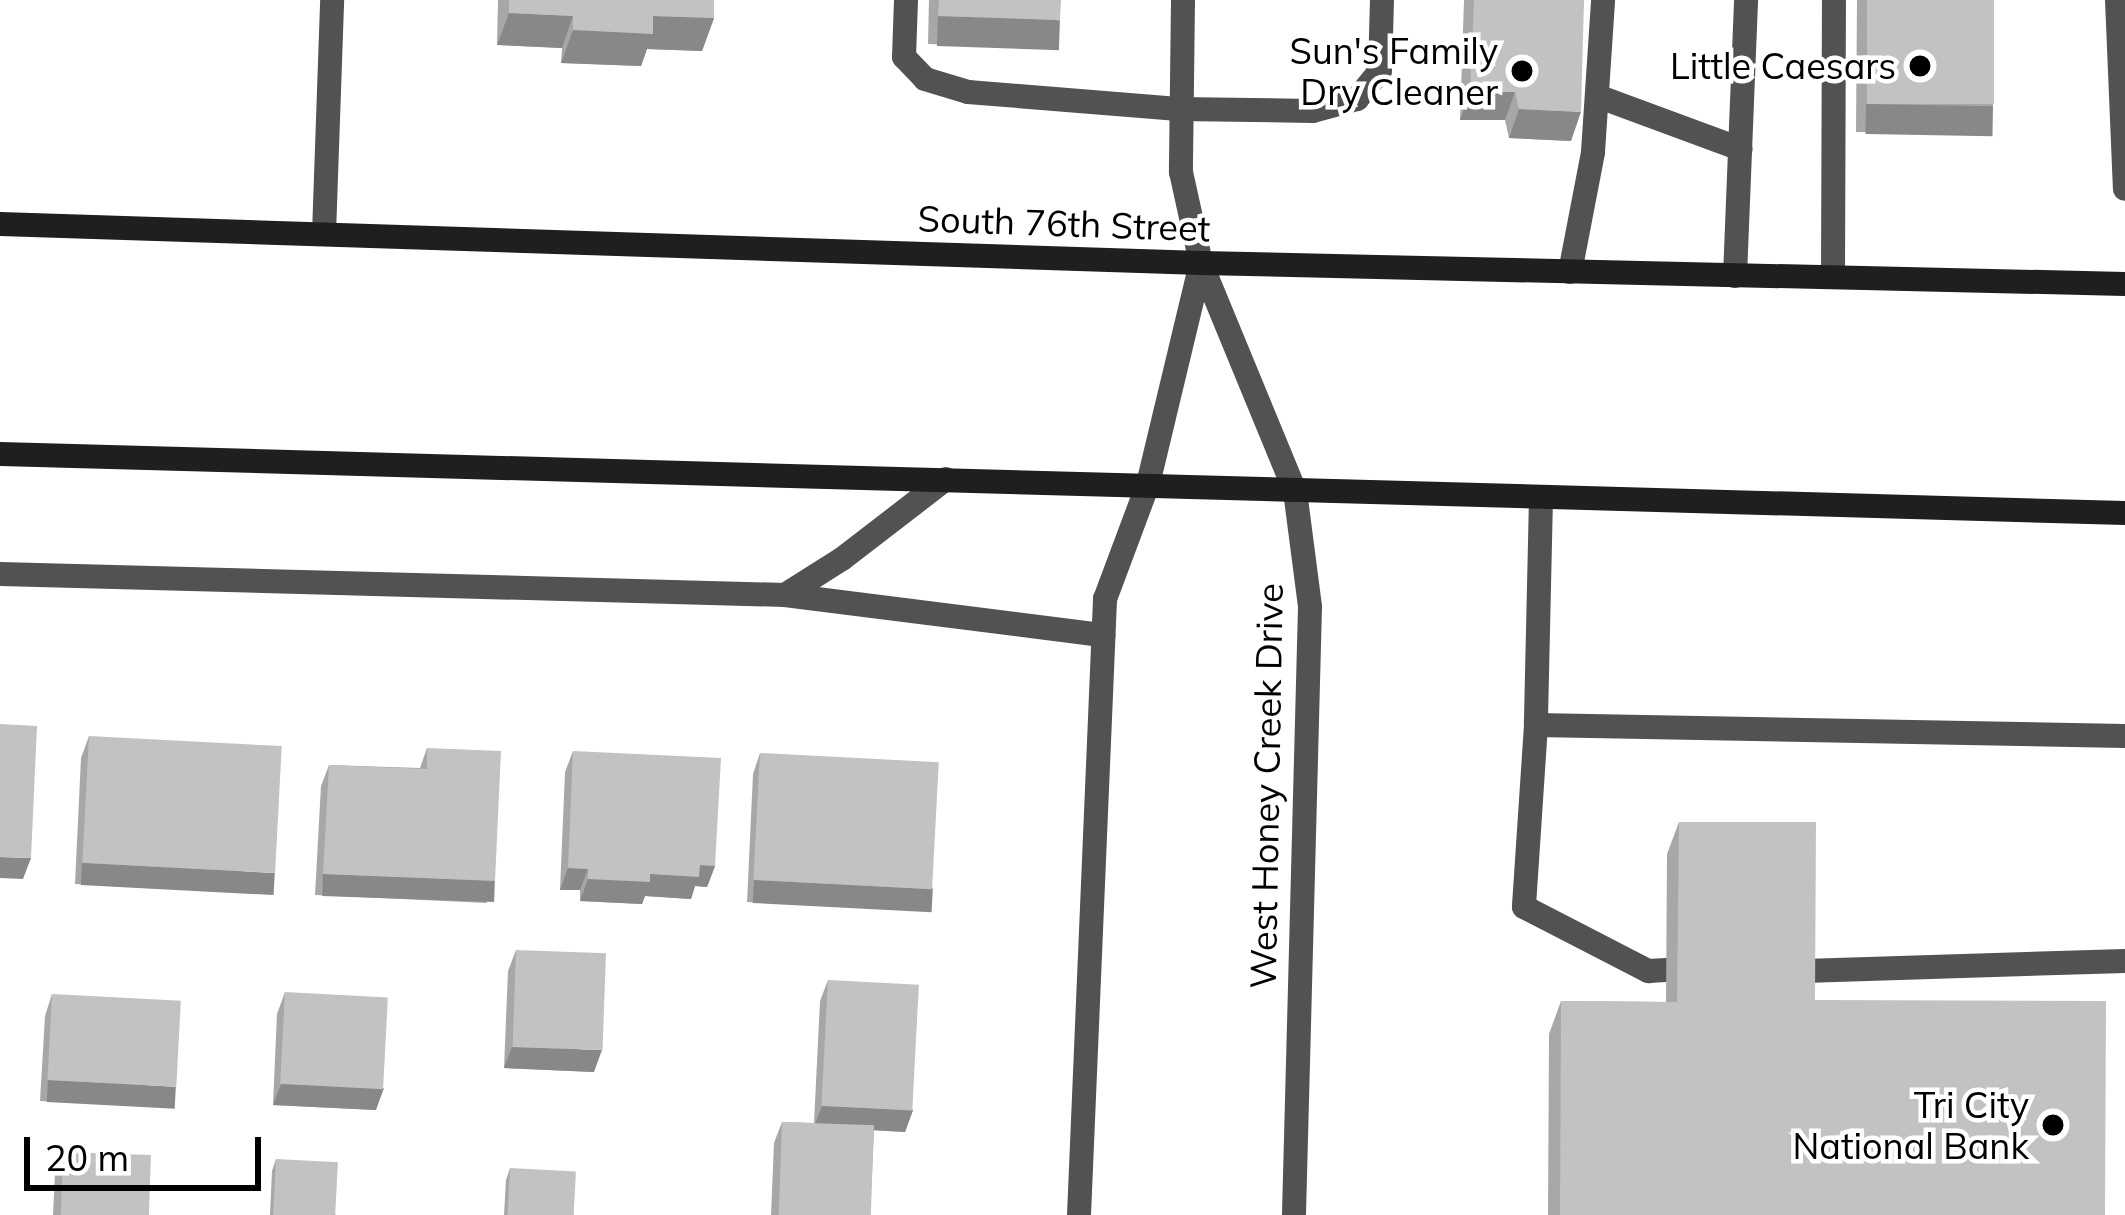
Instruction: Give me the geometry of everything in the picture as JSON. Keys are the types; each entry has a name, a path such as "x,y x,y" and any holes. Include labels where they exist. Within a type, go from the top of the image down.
{"main road":[{"name":"South 76th Street","path":"0,224 1201,263 2125,284"},
{"path":"0,454 2125,513"}],"street":[{"path":"324,235 332,0"},
{"path":"906,0 904,57 925,79 968,92 1178,109 1313,111 1357,99 1380,71 1382,0"},
{"name":"West Honey Creek Drive","path":"1183,0 1178,109 1185,199 1201,263 1295,491 1310,607 1294,1215"},
{"path":"1570,272 1593,152 1604,0"},
{"path":"1735,276 1746,0"},
{"path":"1833,277 1834,0"},
{"path":"2117,0 2125,189"},
{"path":"1597,96 1740,149"},
{"path":"1079,1215 1105,599 1148,484 1201,263"},
{"path":"785,595 842,559 946,479"},
{"path":"1541,498 1536,725 1525,907 1648,971 1666,970"},
{"path":"0,574 785,595 1103,635"},
{"path":"1536,725 2125,736"},
{"path":"1804,971 2125,961"}],"building":[{"path":"509,0 714,0 714,18 653,16 653,34 573,30 573,16 509,13"},
{"path":"939,0 1061,0 1060,20 938,16"},
{"path":"1474,0 1584,0 1581,112 1519,109 1515,92 1470,92"},
{"name":"Little Caesars","path":"1867,0 1994,0 1994,104 1867,104"},
{"path":"0,724 37,726 31,858 0,857"},
{"path":"89,736 282,746 275,873 82,863"},
{"path":"427,748 501,751 495,881 323,874 329,765 427,769"},
{"path":"573,751 721,758 715,866 700,865 699,877 650,874 650,882 588,879 588,869 568,868"},
{"path":"760,753 939,762 932,889 753,880"},
{"path":"1679,822 1816,822 1815,1000 2106,1001 2105,1215 1560,1215 1561,1001 1677,1002"},
{"path":"516,950 606,953 603,1050 513,1047"},
{"path":"828,980 919,985 912,1111 821,1106"},
{"path":"285,992 388,997 383,1089 280,1084"},
{"path":"52,994 181,1001 176,1087 47,1080"},
{"path":"782,1122 874,1125 871,1215 779,1215"},
{"path":"63,1152 151,1155 149,1215 61,1215"},
{"path":"276,1159 338,1162 335,1215 273,1215"},
{"path":"510,1168 576,1171 574,1215 508,1215"}],"place":[{"name":"Little Caesars","path":"1920,66"},
{"name":"Sun's Family Dry Cleaner","path":"1522,71"},
{"name":"Tri City National Bank","path":"2053,1125"}]}
